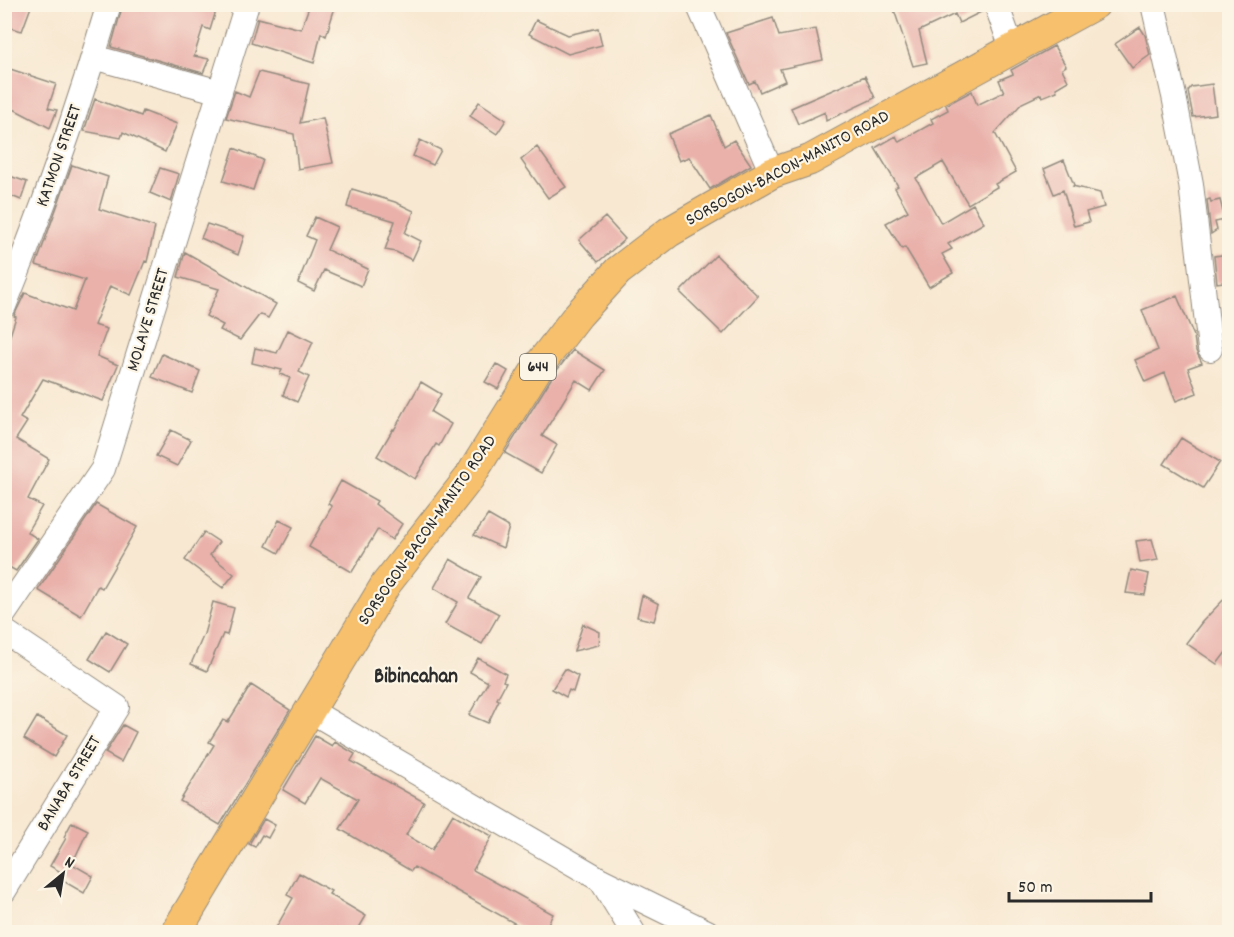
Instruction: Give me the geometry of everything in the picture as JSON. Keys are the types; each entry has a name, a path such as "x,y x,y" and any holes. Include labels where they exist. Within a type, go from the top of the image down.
{"main road":[{"name":"SORSOGON-BACON-MANITO ROAD","path":"176,933 386,584 469,478 540,364 578,315 618,271 669,232 772,173 810,160 1095,4"}],"street":[{"name":"KATMON STREET","path":"4,306 34,232 109,4"},
{"name":"MOLAVE STREET","path":"4,614 103,469 247,4"},
{"path":"698,4 772,173"},
{"path":"996,4 1012,48"},
{"path":"1153,4 1191,184 1210,349"},
{"path":"93,57 220,93"},
{"name":"BANABA STREET","path":"4,631 117,706 4,891"},
{"path":"309,710 602,880 708,933"},
{"path":"602,880 633,933"}],"building":[{"path":"4,4 32,4 22,31 4,26"},
{"path":"123,4 218,4 210,30 203,27 194,56 209,59 203,73 111,47"},
{"path":"310,4 336,4 326,36 321,33 314,63 251,43 258,18 301,29"},
{"path":"892,4 982,4 983,11 959,23 955,14 919,31 927,63 913,66"},
{"path":"773,18 779,36 816,29 823,60 780,69 785,81 760,92 755,81 749,84 726,33"},
{"path":"536,20 568,35 598,28 602,45 568,54 529,34"},
{"path":"1140,27 1145,35 1150,55 1132,68 1115,44"},
{"path":"1054,46 1066,66 1062,69 1068,81 1056,88 1057,91 1042,97 1041,94 1022,103 995,133 1016,172 995,184 997,187 968,204 943,162 916,178 941,223 973,204 984,223 948,244 952,249 942,254 953,273 929,287 905,247 902,249 886,223 908,211 895,188 898,186 875,148 896,136 899,142 933,123 931,119 948,110 946,105 972,91 977,105 1004,92 999,80 1013,74 1011,70"},
{"path":"4,67 56,84 48,108 57,110 50,128 4,104"},
{"path":"259,72 309,84 300,123 323,118 333,163 298,169 294,134 226,118 235,91 249,97"},
{"path":"865,76 875,98 826,121 825,112 798,124 791,108"},
{"path":"1212,84 1216,114 1193,117 1188,91 1191,87"},
{"path":"95,99 141,116 143,111 177,124 165,152 123,132 121,138 84,131"},
{"path":"479,102 506,120 497,134 470,116"},
{"path":"711,115 724,146 734,140 751,165 710,189 689,157 679,161 668,134"},
{"path":"420,140 441,150 433,165 413,156"},
{"path":"537,147 566,187 548,198 521,160"},
{"path":"234,148 263,160 253,190 223,181"},
{"path":"1064,160 1073,186 1100,193 1104,207 1086,212 1089,222 1074,226 1063,190 1054,194 1044,169"},
{"path":"72,165 108,177 99,209 155,227 147,262 145,261 131,295 110,286 94,325 107,329 97,356 118,365 103,401 43,379 20,418 27,422 16,439 49,459 28,499 42,506 27,532 38,539 16,571 4,564 4,354 16,317 14,316 25,293 73,311 85,280 36,265"},
{"path":"160,168 179,174 171,202 150,193"},
{"path":"4,174 27,182 21,200 4,193"},
{"path":"352,189 395,202 414,211 405,233 421,241 412,260 396,252 385,250 395,221 347,207"},
{"path":"1210,199 1211,202 1220,200 1225,220 1215,222 1217,230 1211,234 1207,200"},
{"path":"315,217 337,227 327,250 368,269 361,286 324,270 314,291 298,283 315,240 306,236"},
{"path":"605,217 625,239 598,262 579,240"},
{"path":"207,224 244,236 238,255 201,238"},
{"path":"185,252 276,304 268,318 260,314 240,340 220,330 223,325 206,316 219,289 178,277"},
{"path":"1230,254 1230,281 1217,283 1214,256"},
{"path":"716,255 758,296 723,334 680,292"},
{"path":"1177,296 1194,336 1196,351 1202,363 1188,368 1197,393 1176,401 1165,373 1145,382 1135,360 1158,350 1142,310"},
{"path":"288,330 313,342 299,372 309,377 297,402 283,395 290,378 280,374 282,370 252,363 255,348 277,353"},
{"path":"573,350 605,370 592,390 576,380 542,436 557,445 541,473 505,453 554,374"},
{"path":"162,354 200,371 192,393 152,377"},
{"path":"496,364 508,371 498,389 485,382"},
{"path":"421,382 441,394 431,412 451,424 439,446 436,444 415,479 377,456"},
{"path":"171,430 191,440 177,466 156,456"},
{"path":"1181,438 1220,462 1203,488 1164,464"},
{"path":"341,481 377,501 375,504 402,524 392,540 378,529 352,572 309,547 332,506 328,504"},
{"path":"96,504 137,527 102,588 98,586 81,616 38,590"},
{"path":"488,515 509,527 503,548 474,535"},
{"path":"279,520 293,527 279,553 266,546"},
{"path":"204,532 219,542 210,555 234,574 223,588 185,560"},
{"path":"1152,539 1158,560 1140,563 1136,541"},
{"path":"450,559 481,577 469,598 499,614 482,644 445,624 458,602 434,588"},
{"path":"1131,570 1149,574 1145,595 1126,593"},
{"path":"1230,593 1230,647 1217,664 1186,643 1202,622"},
{"path":"642,595 659,604 654,621 637,617"},
{"path":"213,602 234,608 227,635 223,634 207,671 191,664 204,634"},
{"path":"583,624 600,632 599,645 574,651"},
{"path":"106,631 127,644 110,672 89,659"},
{"path":"478,658 506,674 503,681 506,682 488,723 469,715 488,682 470,672"},
{"path":"565,669 578,676 573,692 569,690 566,697 552,689"},
{"path":"251,685 290,710 220,825 180,801 214,745 209,742 223,720 228,722"},
{"path":"37,717 67,735 54,757 24,739"},
{"path":"123,725 136,732 121,762 105,753"},
{"path":"315,736 332,746 335,742 355,754 351,761 424,802 406,835 432,850 453,814 492,836 473,870 553,914 543,933 532,933 414,867 411,871 340,829 358,799 320,778 305,803 283,790"},
{"path":"264,819 275,825 268,838 262,835 255,847 249,844"},
{"path":"72,822 88,830 72,864 93,876 84,893 58,878 61,872 50,866"},
{"path":"299,873 331,891 329,894 366,916 356,933 273,933 293,898 287,895"}],"district":[{"name":"Bibincahan","path":"416,678"}]}
